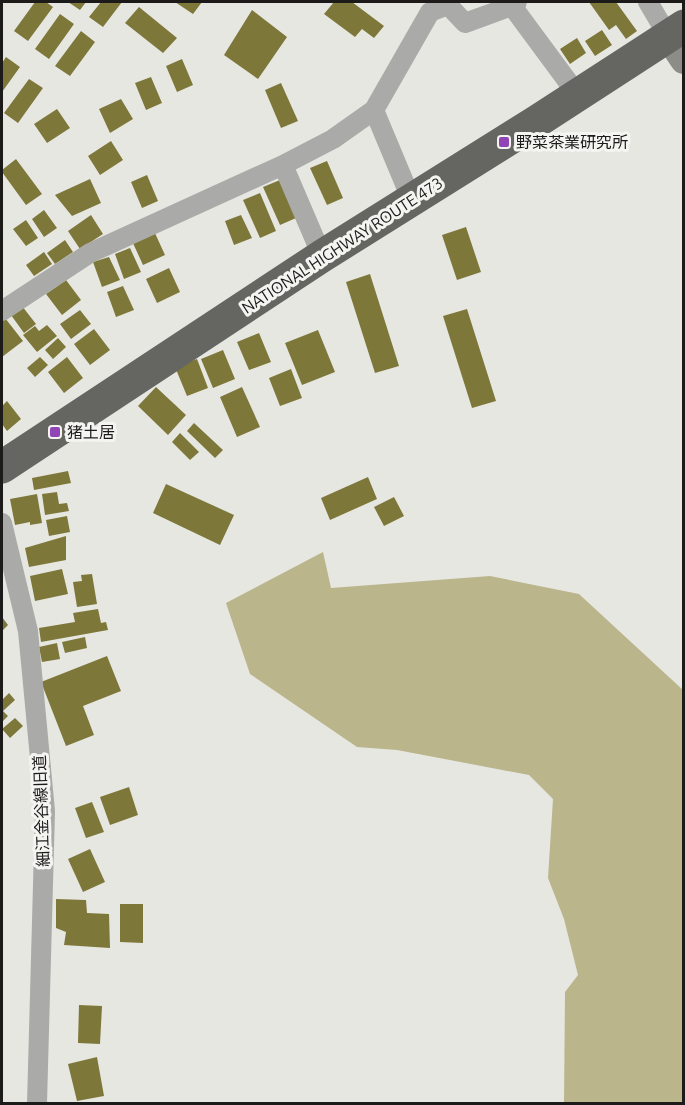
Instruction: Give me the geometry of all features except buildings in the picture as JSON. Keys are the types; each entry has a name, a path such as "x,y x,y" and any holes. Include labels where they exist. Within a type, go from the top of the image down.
{"highway":[{"name":"NATIONAL HIGHWAY ROUTE 473","path":"2,467 322,256 536,122 576,94 678,41"}],"street":[{"path":"648,2 678,41"},
{"path":"2,311 90,253 283,165 333,139 374,110 430,12 448,5 465,23 511,3 576,94"},
{"path":"374,110 412,201"},
{"path":"283,165 322,256"},
{"name":"細江金谷線旧道","path":"2,523 28,631 45,811 37,1104"}],"shaded area":[{"path":"323,552 331,588 490,576 579,594 683,690 683,1103 564,1103 565,992 578,975 564,919 548,878 553,799 529,775 397,750 357,747 250,674 226,603"}],"place":[{"name":"野菜茶業研究所","path":"504,142"},
{"name":"猪土居","path":"55,432"}]}
